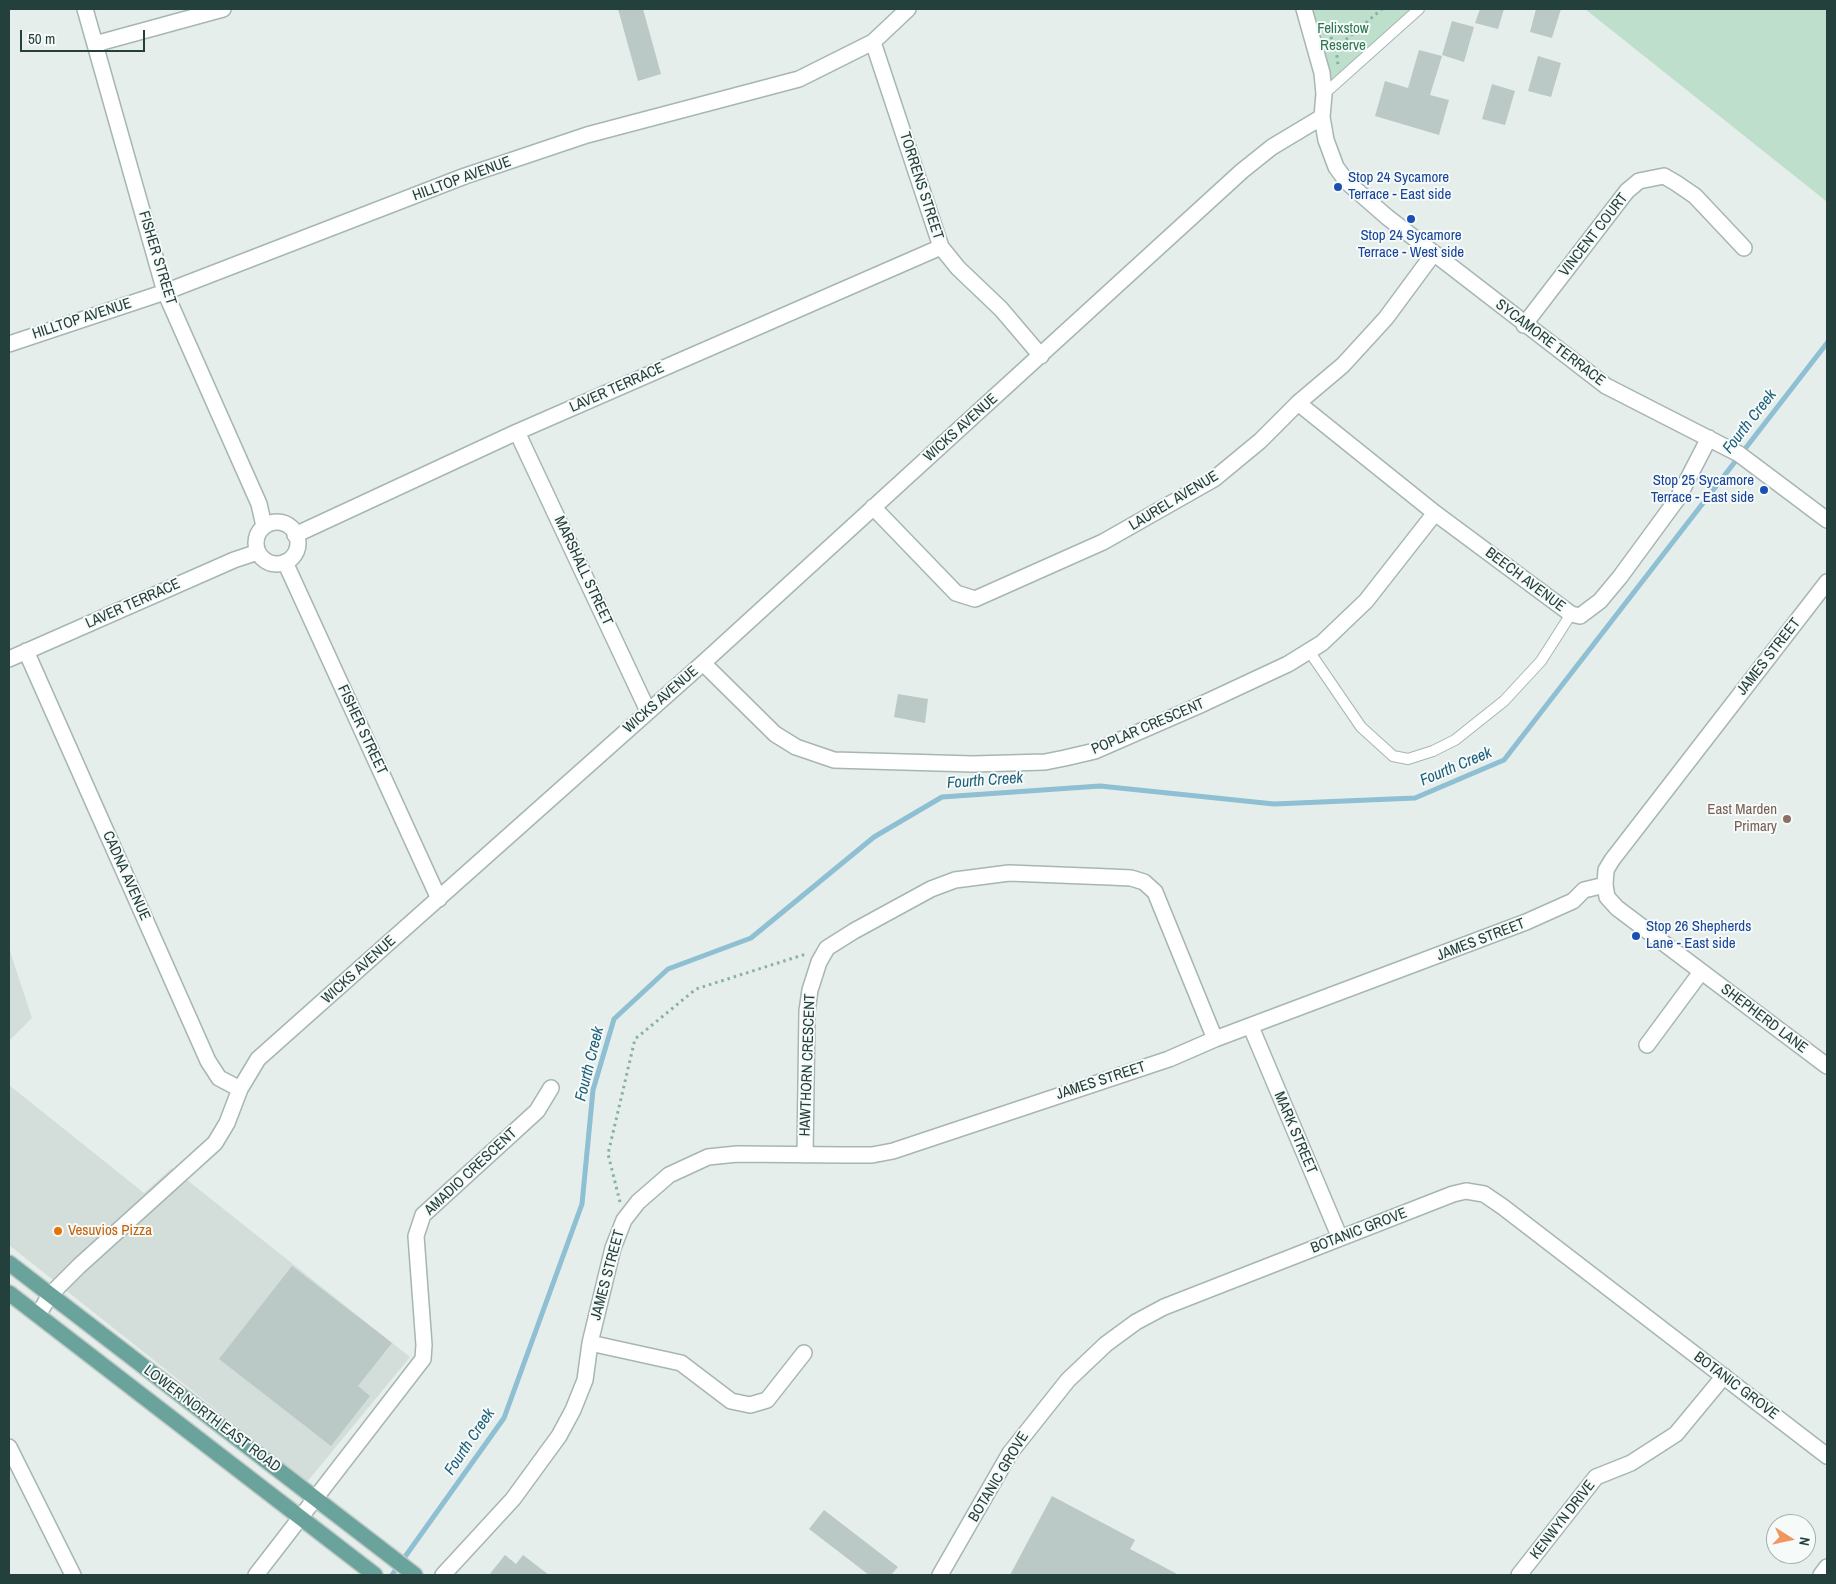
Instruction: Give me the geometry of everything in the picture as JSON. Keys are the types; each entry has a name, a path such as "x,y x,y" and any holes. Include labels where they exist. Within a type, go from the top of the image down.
{"main road":[{"name":"LOWER NORTH EAST ROAD","path":"9,1263 412,1573"},
{"name":"LOWER NORTH EAST ROAD","path":"9,1293 375,1575"}],"street":[{"name":"FISHER STREET","path":"85,9 165,292 259,504 264,526"},
{"path":"95,44 222,9"},
{"name":"HILLTOP AVENUE","path":"9,344 165,292 466,176 587,135 799,79 873,42 908,9"},
{"name":"SYCAMORE TERRACE","path":"1304,9 1322,73 1324,94 1322,117 1326,140 1336,167 1347,182 1387,217 1524,325 1606,386 1709,438 1744,458 1827,520"},
{"name":"TORRENS STREET","path":"873,42 940,247 958,268 1001,309 1041,356"},
{"name":"WICKS AVENUE","path":"38,1315 50,1295 215,1143 227,1123 240,1089 258,1059 703,663 1242,171 1272,147 1322,117"},
{"name":"VINCENT COURT","path":"1524,325 1627,191 1639,181 1664,176 1676,183 1695,196 1744,248"},
{"name":"LAVER TERRACE","path":"295,536 517,432 940,247"},
{"name":"LAUREL AVENUE","path":"873,507 956,593 975,599 1103,542 1214,479 1260,441 1298,403 1343,365 1386,318 1434,253"},
{"name":"BEECH AVENUE","path":"1298,403 1435,513 1571,614 1580,616 1591,609 1620,577 1678,498 1709,438"},
{"name":"MARSHALL STREET","path":"517,432 648,710"},
{"name":"POPLAR CRESCENT","path":"703,663 775,734 810,752 834,760 973,764 1045,762 1095,751 1288,664 1309,651 1344,624 1366,601 1435,513"},
{"path":"280,522 293,529 297,540 294,554 284,562 270,562 258,552 256,541 264,526 280,522"},
{"name":"LAVER TERRACE","path":"9,659 234,560 258,552"},
{"name":"FISHER STREET","path":"284,562 439,899"},
{"name":"JAMES STREET","path":"444,1575 513,1499 559,1436 574,1410 585,1380 590,1343 612,1248 624,1220 650,1189 669,1175 708,1157 736,1154 872,1154 893,1151 1169,1059 1215,1039 1526,922 1573,901 1584,890 1605,885 1606,870 1612,860 1827,582"},
{"name":"CADNA AVENUE","path":"26,651 208,1061 219,1078 240,1089"},
{"path":"827,948 931,889 956,880 1008,873 1131,878 1144,882 1155,892 1215,1039"},
{"name":"SHEPHERD LANE","path":"1605,885 1607,897 1617,908 1827,1066"},
{"name":"HAWTHORN CRESCENT","path":"805,1155 807,1011 810,990 819,962 827,948"},
{"path":"1647,1045 1701,972"},
{"name":"MARK STREET","path":"1251,1027 1340,1238"},
{"name":"AMADIO CRESCENT","path":"256,1575 423,1359 424,1345 416,1236 423,1215 537,1111 552,1088"},
{"name":"BOTANIC GROVE","path":"940,1575 1010,1453 1068,1380 1106,1344 1136,1322 1164,1307 1453,1194 1466,1191 1484,1194 1827,1456"},
{"path":"590,1343 681,1363 731,1401 750,1405 767,1400 804,1354"},
{"name":"KENWYN DRIVE","path":"1519,1575 1596,1477 1631,1463 1676,1434 1724,1376"},
{"path":"9,1447 74,1575"},
{"path":"1821,1575 1827,1567"}],"lane":[{"path":"1324,94 1419,9"},
{"path":"1309,651 1361,727 1393,756 1408,759 1433,751 1455,740 1504,701 1541,661 1571,614"}],"path":[{"path":"1336,48 1382,9"},
{"path":"624,1220 608,1154 636,1039 696,989 827,948"}],"shaded area":[{"path":"9,948 32,1018 9,1041"},
{"path":"9,1085 144,1193 172,1168 410,1357 307,1482 9,1245"}],"green space":[{"name":"Felixstow Reserve","path":"1304,9 1419,9 1324,94"},
{"path":"1585,9 1827,9 1827,202 1816,193"}],"building":[{"path":"618,9 643,9 661,74 638,81"},
{"path":"1480,9 1504,9 1498,29 1475,23"},
{"path":"1536,9 1561,9 1552,38 1530,32"},
{"path":"1452,21 1474,27 1464,62 1442,55"},
{"path":"1419,50 1442,56 1430,95 1449,100 1439,135 1375,116 1385,81 1408,88"},
{"path":"1538,56 1561,63 1551,97 1528,91"},
{"path":"1492,84 1515,91 1505,125 1482,119"},
{"path":"898,694 928,699 925,723 894,717"},
{"path":"292,1266 392,1343 358,1386 370,1396 331,1446 219,1359"},
{"path":"1052,1496 1135,1540 1130,1549 1179,1575 1010,1575"},
{"path":"824,1510 898,1567 891,1575 869,1575 809,1529"},
{"path":"505,1555 516,1564 523,1555 549,1575 489,1575"}],"waterway":[{"name":"Fourth Creek","path":"392,1575 504,1418 582,1204 593,1090 614,1019 668,969 751,938 874,837 942,797 1100,786 1274,804 1415,798 1504,760 1827,343"}],"place":[{"name":"Stop 24 Sycamore Terrace - East side","path":"1338,187"},
{"name":"Stop 24 Sycamore Terrace - West side","path":"1411,219"},
{"name":"Stop 25 Sycamore Terrace - East side","path":"1764,490"},
{"name":"East Marden Primary","path":"1787,819"},
{"name":"Stop 26 Shepherds Lane - East side","path":"1636,936"},
{"name":"Vesuvios Pizza","path":"58,1231"}]}
